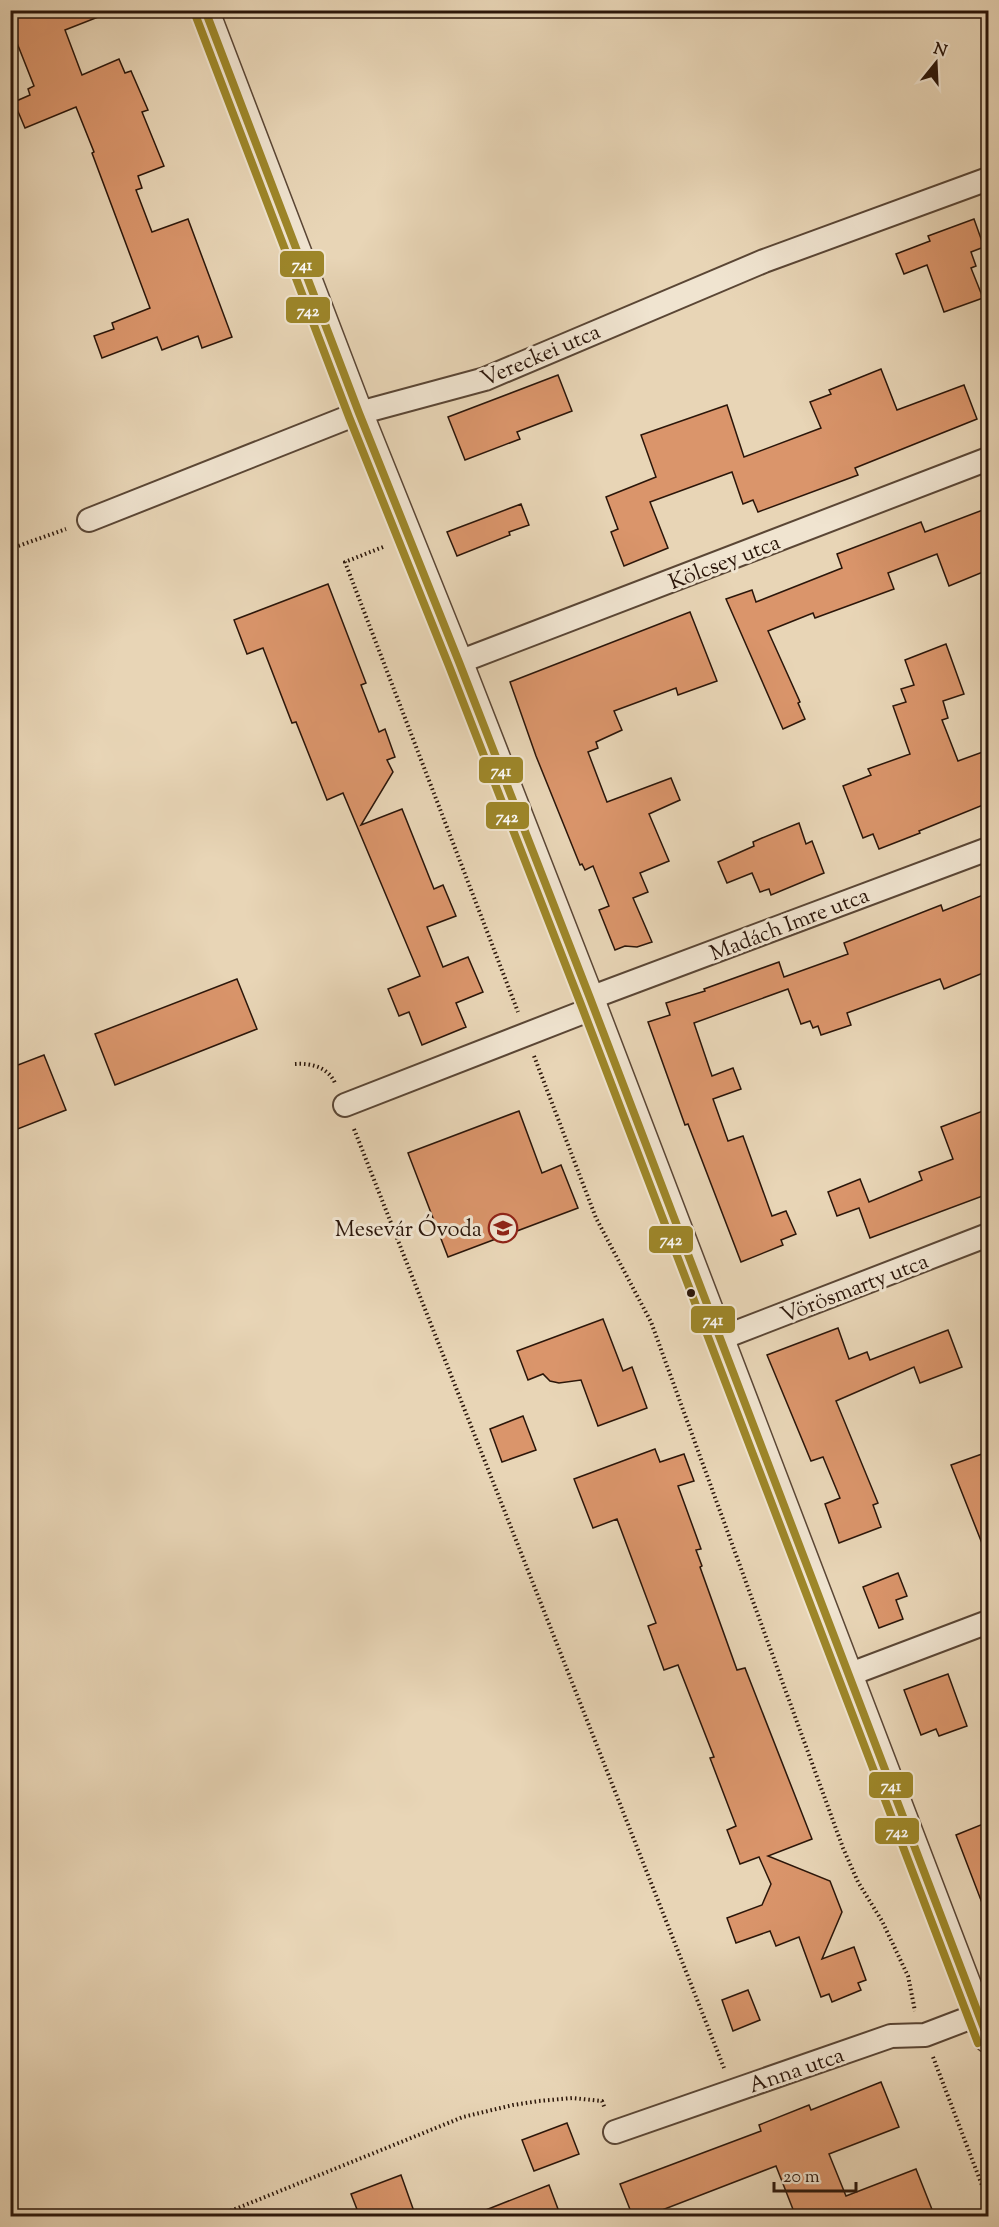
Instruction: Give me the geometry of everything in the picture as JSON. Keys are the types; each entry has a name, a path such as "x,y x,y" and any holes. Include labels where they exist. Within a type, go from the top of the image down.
{"street":[{"path":"205,10 359,413 592,1003 848,1675 985,2022"},
{"name":"Vereckei utca","path":"88,520 359,413 485,379 764,261 988,179"},
{"name":"Kölcsey utca","path":"459,662 988,459"},
{"name":"Madách Imre utca","path":"345,1105 526,1035 592,1003 988,849"},
{"name":"Vörösmarty utca","path":"719,1339 988,1235"},
{"path":"848,1675 988,1622"},
{"name":"Anna utca","path":"615,2132 891,2036 925,2035 985,2022"}],"path":[{"path":"10,549 88,520"},
{"path":"409,536 345,562 596,1218 651,1322 843,1848 858,1882 882,1921 908,1976 916,2015 988,2200"},
{"path":"295,1064 316,1066 325,1071 333,1078 345,1105 733,2091"},
{"path":"219,2217 463,2117 491,2109 561,2099 602,2101 615,2132"}],"building":[{"path":"10,10 111,10 111,12 65,30 82,75 119,59 125,73 131,71 148,110 142,112 164,166 138,176 142,188 136,190 152,232 188,219 232,337 202,348 198,336 162,350 157,337 102,358 94,336 114,329 112,323 150,308 76,107 25,128 14,102 30,95 28,89 34,86 17,43 10,46"},
{"path":"974,219 984,247 971,252 976,266 971,268 983,298 944,312 927,265 904,274 896,254 930,241 928,236"},
{"path":"881,369 897,410 964,385 977,419 855,468 858,475 758,512 753,500 743,504 732,472 650,502 668,548 624,566 611,532 618,529 606,497 656,477 641,435 727,405 744,457 821,428 810,402 831,394 829,390"},
{"path":"558,375 572,411 517,432 520,439 465,460 448,417"},
{"path":"521,504 529,525 457,556 447,532"},
{"path":"988,508 988,570 949,586 937,554 888,573 894,589 815,618 813,613 768,631 800,702 798,703 805,719 783,729 726,599 752,590 756,602 842,568 837,554 921,522 925,532"},
{"path":"328,584 366,683 361,685 379,732 385,729 395,757 387,760 393,772 361,825 402,809 434,889 443,885 456,916 427,927 443,967 468,957 483,992 456,1003 466,1027 422,1045 409,1012 399,1016 388,989 420,976 343,793 327,800 296,722 292,723 263,648 247,654 234,620"},
{"path":"690,612 717,681 678,695 676,688 614,711 622,730 596,742 598,748 588,752 607,802 671,778 680,800 649,814 669,861 640,873 648,892 633,898 652,942 615,950 599,910 609,906 593,866 585,870 582,864 580,865 536,756 510,682"},
{"path":"946,644 964,694 943,701 948,718 942,720 958,761 988,750 988,803 879,849 873,834 863,838 843,786 871,775 868,769 910,754 893,706 906,702 901,689 914,685 905,660"},
{"path":"799,823 806,844 812,841 824,873 771,895 769,889 760,892 752,873 727,883 718,862 754,846 753,842"},
{"path":"988,893 988,971 944,989 940,979 847,1013 851,1025 821,1035 818,1026 813,1028 810,1021 801,1024 788,989 694,1023 712,1076 733,1068 741,1089 713,1099 728,1141 743,1136 772,1216 786,1211 796,1234 781,1240 783,1245 741,1262 688,1124 685,1125 648,1022 670,1015 666,1003 705,991 704,989 779,962 784,977 848,954 844,943 941,905 943,911"},
{"path":"237,979 257,1029 115,1085 95,1034"},
{"path":"44,1055 66,1110 10,1132 10,1068"},
{"path":"988,1109 988,1194 870,1238 859,1208 837,1216 828,1192 860,1179 869,1202 922,1180 919,1172 953,1159 941,1127"},
{"path":"519,1111 542,1173 561,1165 578,1208 448,1257 408,1153"},
{"path":"603,1319 623,1371 632,1367 647,1408 598,1426 581,1380 559,1383 550,1381 543,1374 528,1380 517,1351"},
{"path":"838,1328 849,1359 867,1352 870,1360 948,1330 962,1367 920,1383 914,1367 836,1401 878,1503 873,1505 881,1527 839,1543 825,1504 840,1498 823,1457 811,1461 767,1355"},
{"path":"523,1416 536,1450 502,1462 490,1429"},
{"path":"655,1449 660,1462 684,1454 694,1481 678,1486 701,1549 696,1550 702,1566 700,1567 737,1670 745,1668 812,1839 768,1856 830,1881 842,1912 822,1959 854,1947 866,1980 858,1983 861,1990 832,2002 829,1994 821,1997 799,1937 776,1946 770,1931 736,1943 727,1918 762,1905 771,1884 759,1857 740,1864 727,1830 736,1826 710,1758 714,1757 678,1665 664,1670 648,1626 656,1623 617,1519 593,1528 574,1479"},
{"path":"982,1454 988,1471 988,1556 951,1465"},
{"path":"898,1573 907,1596 896,1600 903,1619 879,1628 863,1587"},
{"path":"948,1674 967,1726 939,1736 936,1729 921,1735 904,1690"},
{"path":"988,1822 988,1915 987,1916 956,1835"},
{"path":"748,1990 760,2020 733,2031 722,2000"},
{"path":"881,2082 899,2127 829,2154 846,2196 916,2169 935,2217 796,2217 776,2166 644,2217 633,2217 620,2184 761,2131 759,2125 809,2105 811,2110"},
{"path":"567,2123 579,2154 534,2171 522,2140"},
{"path":"401,2175 416,2217 360,2217 351,2194"},
{"path":"549,2185 561,2217 473,2217 473,2215"}],"transit line":[{"name":"741","path":"205,10 359,413 590,998 988,2039"},
{"name":"742","path":"195,14 349,417 580,1002 978,2043"}],"place":[{"name":"Mesevár Óvoda","path":"503,1228"}]}
